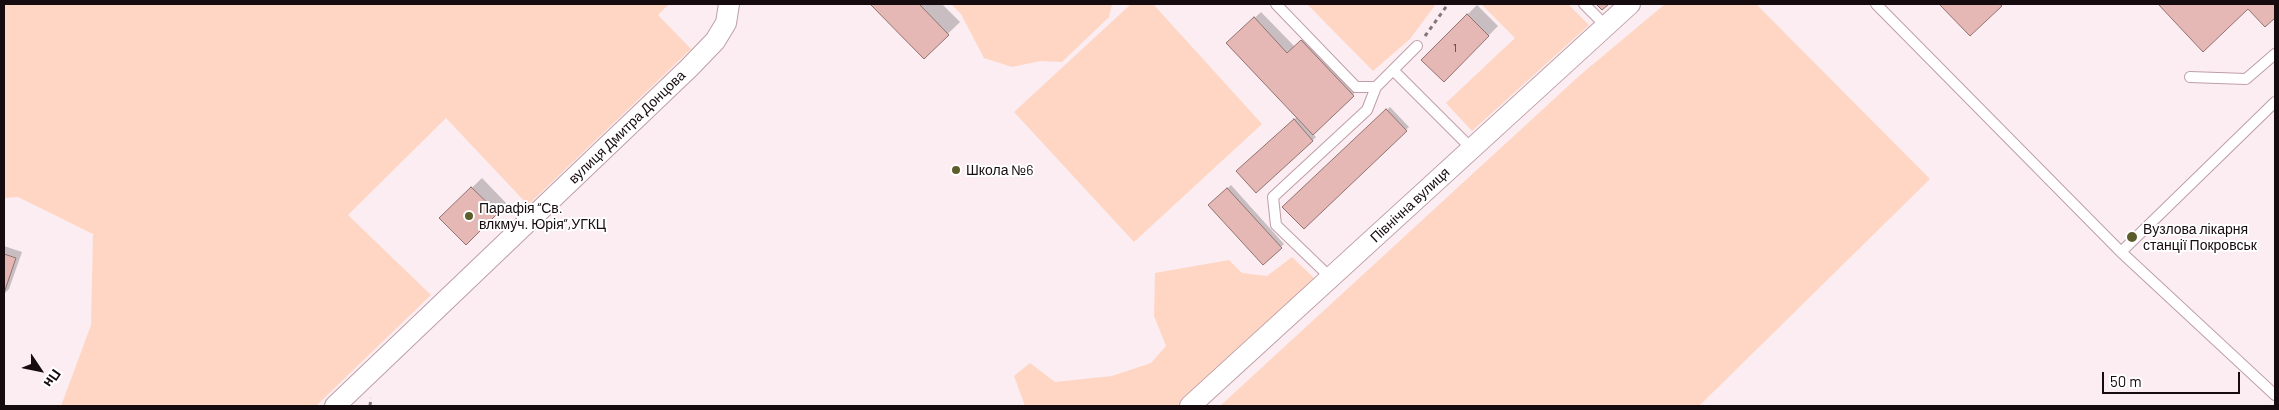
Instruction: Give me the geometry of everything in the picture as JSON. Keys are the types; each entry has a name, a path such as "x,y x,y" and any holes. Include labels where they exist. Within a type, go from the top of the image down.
{"street":[{"name":"вулиця Дмитра Донцова","path":"335,406 689,68 714,41 726,24 729,4"},
{"name":"Північна вулиця","path":"1190,406 1630,4"}],"lane":[{"path":"1276,4 1356,87 1376,87"},
{"path":"1584,4 1606,26"},
{"path":"1876,4 2120,252 2275,395"},
{"path":"1331,278 1276,225 1273,197 1367,110 1376,87 1417,46"},
{"path":"2190,77 2246,79 2275,54"},
{"path":"1393,70 1472,149"},
{"path":"2120,252 2275,102"}],"path":[{"path":"1417,46 1448,4"}],"shaded area":[{"path":"4,4 669,4 658,15 691,49 528,205 446,118 348,215 431,295 316,406 61,406 91,325 93,234 18,197 4,198"},
{"path":"951,4 1112,4 1109,17 1062,62 1040,61 1012,67 984,58 961,14"},
{"path":"1131,4 1153,4 1262,124 1134,242 1014,112"},
{"path":"1307,4 1436,4 1410,39 1373,71"},
{"path":"1481,4 1568,4 1589,25 1472,131 1446,103 1515,38"},
{"path":"1665,4 1756,4 1930,179 1699,406 1220,406 1579,76"},
{"path":"1292,257 1316,280 1177,406 1025,406 1014,376 1030,363 1055,382 1112,376 1151,363 1166,346 1154,316 1155,273 1229,260 1242,273 1267,276"}],"building":[{"path":"870,4 919,4 949,35 924,59"},
{"path":"1596,4 1609,4 1602,10"},
{"path":"1939,4 1999,4 2002,6 1970,36"},
{"path":"2158,4 2275,4 2275,18 2265,27 2248,9 2203,52"},
{"path":"1467,14 1489,36 1444,82 1421,60"},
{"path":"1254,17 1287,53 1301,40 1354,96 1313,135 1226,43"},
{"path":"1386,109 1407,131 1304,229 1282,207"},
{"path":"1294,119 1313,141 1256,193 1236,171"},
{"name":"Парафія “Св. влкмуч. Юрія”,УГКЦ","path":"471,187 498,213 466,245 439,218"},
{"path":"1227,188 1282,248 1263,265 1208,205"},
{"path":"4,254 16,258 4,293"}],"place":[{"name":"Школа №6","path":"956,170"},
{"name":"Парафія “Св. влкмуч. Юрія”,УГКЦ","path":"469,216"},
{"name":"Вузлова лікарня станції Покровськ","path":"2132,237"}]}
